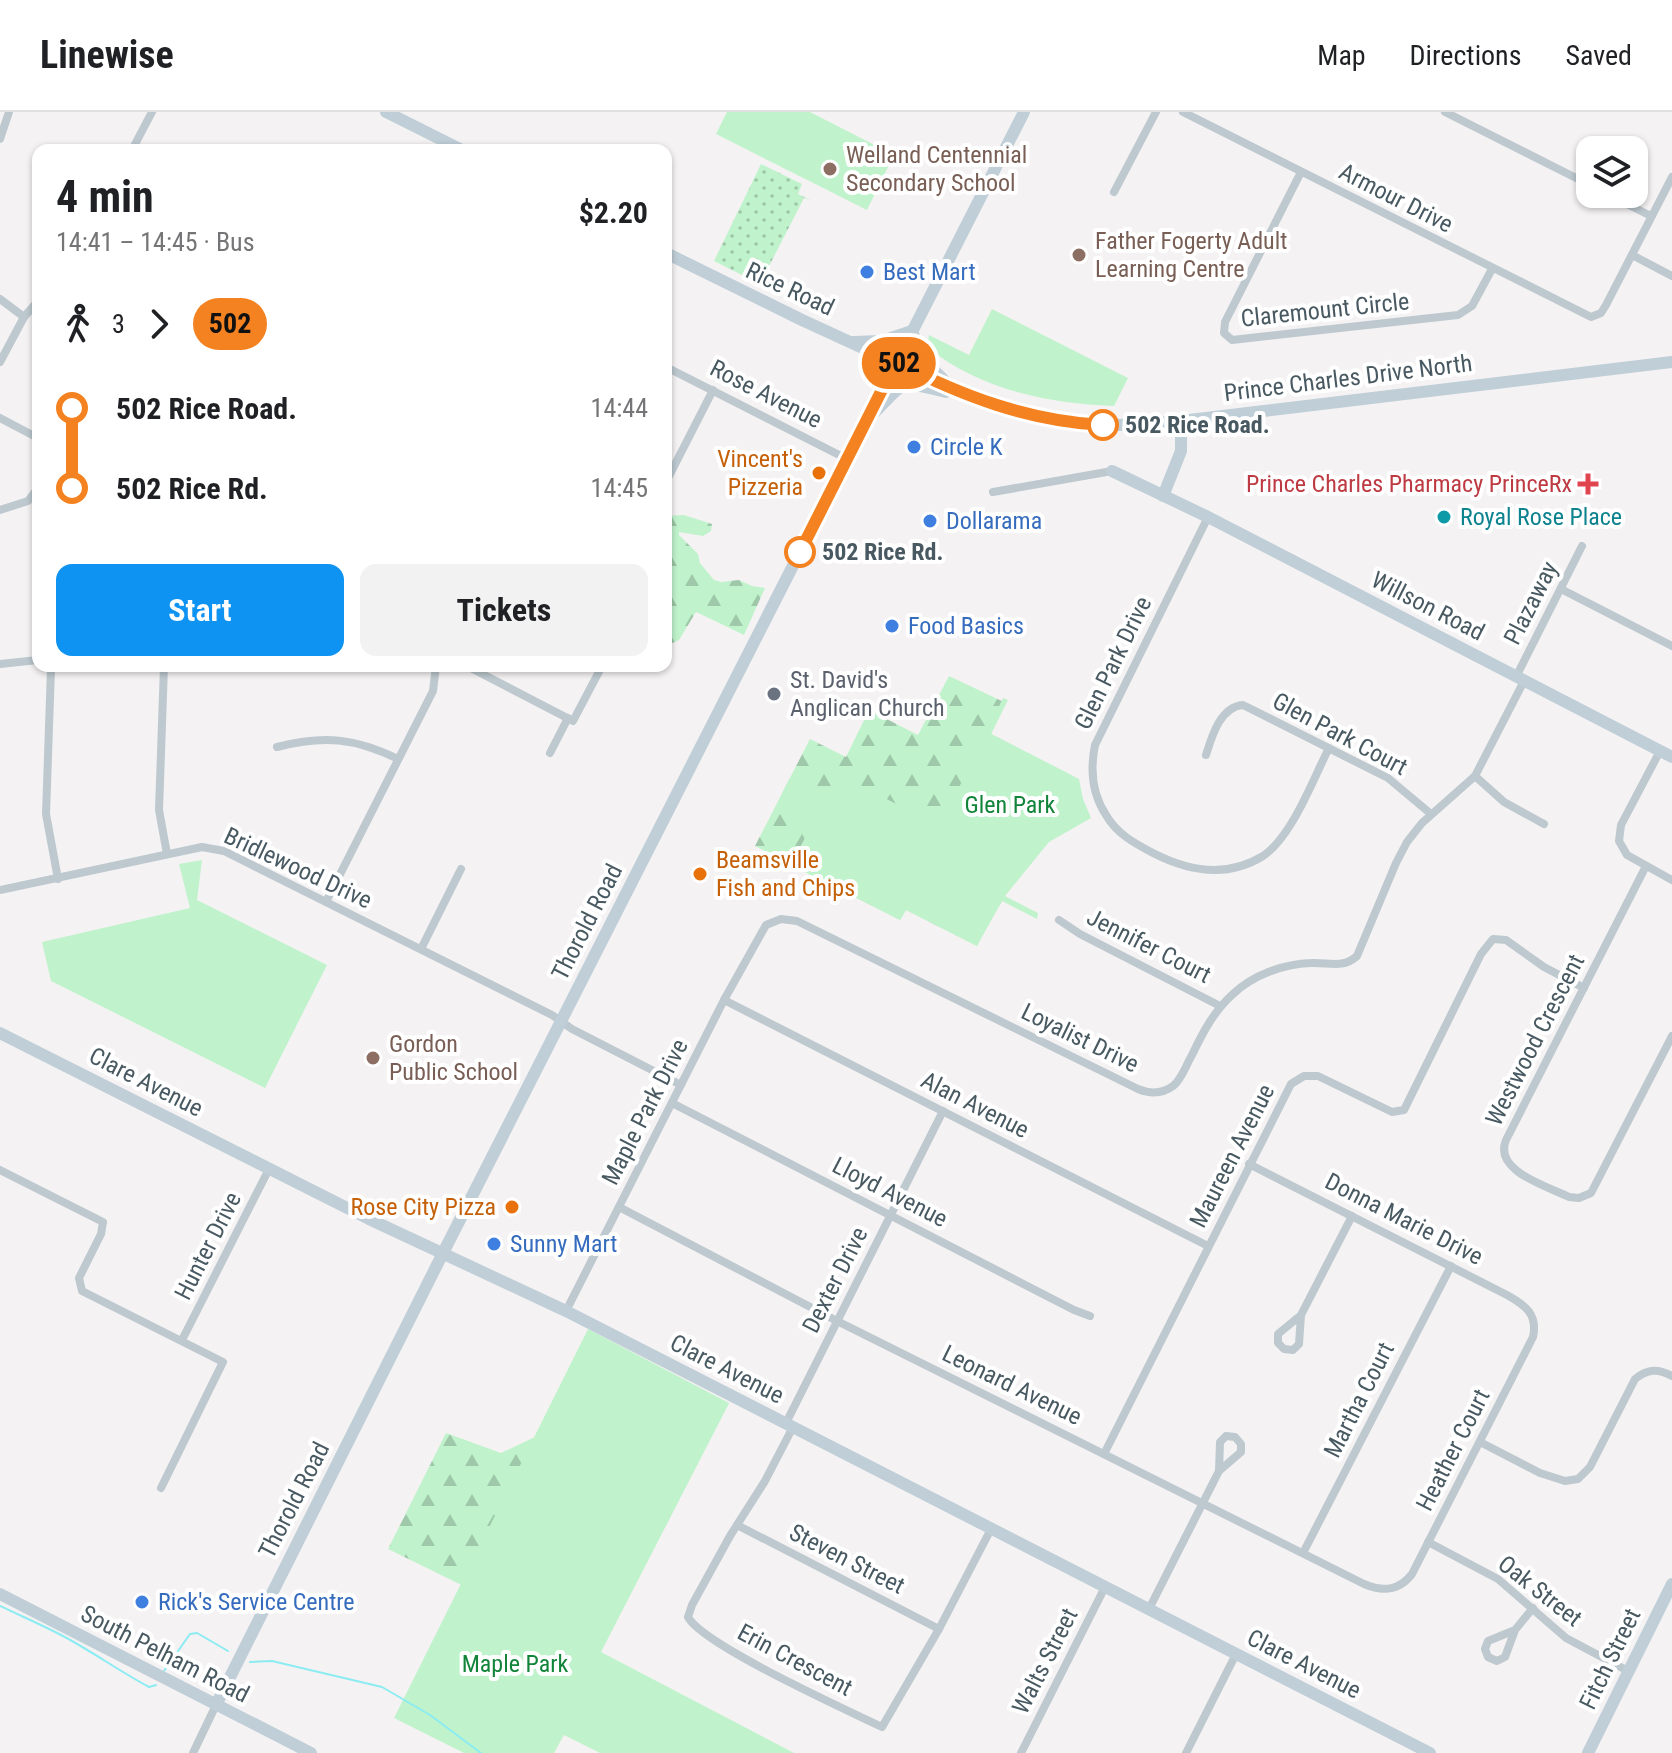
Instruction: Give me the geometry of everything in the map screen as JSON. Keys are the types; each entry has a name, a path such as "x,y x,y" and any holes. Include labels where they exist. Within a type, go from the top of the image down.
{"street":[{"path":"0,139 9,112"},
{"path":"135,144 152,112"},
{"name":"Thorold Road","path":"193,1753 443,1253 1024,112"},
{"path":"1114,192 1156,112"},
{"name":"Armour Drive","path":"1183,112 1591,317 1601,313 1632,255"},
{"path":"1445,112 1576,178"},
{"path":"394,114 451,144"},
{"name":"Claremount Circle","path":"1301,172 1225,322 1224,333 1232,340 1458,315 1472,306 1492,269"},
{"path":"1672,177 1632,255 1672,276"},
{"path":"1635,208 1651,216"},
{"name":"Rice Road","path":"672,259 896,362"},
{"path":"0,299 24,317"},
{"path":"0,362 32,308"},
{"path":"852,342 882,341 914,327 925,363 965,395"},
{"name":"Prince Charles Drive North","path":"896,362 965,395 1010,411 1080,424 1118,425 1181,421 1672,362"},
{"name":"Rose Avenue","path":"672,370 847,459"},
{"path":"866,422 895,390 905,384 965,395"},
{"path":"672,470 713,390"},
{"path":"0,418 32,435"},
{"path":"1163,496 1181,451 1181,421"},
{"path":"993,492 1112,471"},
{"name":"Willson Road","path":"1112,471 1208,517 1666,754"},
{"path":"0,510 28,501 32,496"},
{"name":"Glen Park Drive","path":"1208,517 1095,745 1094,788 1105,814 1113,826 1132,842 1180,866 1210,870 1242,865 1263,855 1281,839 1329,748"},
{"name":"Plazaway","path":"1520,679 1582,546"},
{"path":"1561,589 1672,646"},
{"path":"0,664 32,661"},
{"path":"51,672 46,814 58,879"},
{"path":"164,672 159,810 167,854"},
{"path":"327,900 433,691 436,672"},
{"path":"479,672 573,721 599,672"},
{"name":"Loyalist Drive","path":"760,932 776,920 797,921 1148,1092 1164,1091 1177,1082 1220,1006 1235,992 1270,971 1309,963 1341,965 1355,959 1401,852 1431,814 1475,776 1520,679"},
{"name":"Glen Park Court","path":"1206,755 1224,715 1240,705 1249,707 1388,778 1431,814"},
{"path":"550,753 568,718"},
{"path":"277,747 309,739 337,739 363,744 398,759"},
{"path":"1666,754 1619,833 1619,841 1624,852 1672,880"},
{"path":"1475,776 1504,802 1544,824"},
{"name":"Bridlewood Drive","path":"0,890 202,847 224,851 327,900 561,1021"},
{"name":"Westwood Crescent","path":"1646,866 1504,1143 1504,1157 1513,1169 1572,1198 1591,1193 1672,1036"},
{"path":"421,949 461,869"},
{"name":"Jennifer Court","path":"1059,920 1080,934 1220,1006"},
{"name":"Maple Park Drive","path":"566,1311 760,932"},
{"name":"Maureen Avenue","path":"1104,1454 1291,1084 1304,1076 1323,1077 1392,1112 1405,1109 1490,940 1506,940 1544,967 1584,988"},
{"name":"Alan Avenue","path":"724,1000 1208,1246"},
{"path":"561,1021 681,1085"},
{"name":"Clare Avenue","path":"0,1033 269,1169 566,1311 1430,1753"},
{"name":"Lloyd Avenue","path":"672,1103 1090,1316"},
{"name":"Dexter Drive","path":"789,1425 837,1321 943,1111"},
{"name":"Donna Marie Drive","path":"1249,1164 1522,1303 1533,1318"},
{"name":"Hunter Drive","path":"182,1340 269,1169"},
{"path":"0,1170 103,1222 101,1234 79,1278 82,1291 223,1362 161,1488"},
{"name":"Leonard Avenue","path":"619,1207 837,1321 1375,1589 1391,1589"},
{"path":"1301,1315 1352,1216"},
{"name":"Martha Court","path":"1303,1553 1451,1266"},
{"name":"Heather Court","path":"1391,1589 1409,1579 1533,1337 1533,1318"},
{"path":"1480,1442 1540,1473 1565,1481 1578,1479 1590,1467 1635,1379 1658,1370 1672,1376"},
{"name":"Erin Crescent","path":"789,1425 765,1481 737,1525 688,1617 699,1630 786,1681 882,1727 939,1629 991,1529"},
{"path":"1149,1609 1219,1471"},
{"name":"Steven Street","path":"737,1525 939,1629"},
{"name":"Oak Street","path":"1428,1542 1498,1579 1566,1638 1628,1671"},
{"name":"Fitch Street","path":"1588,1753 1672,1584"},
{"name":"Walts Street","path":"1021,1753 1105,1587"},
{"name":"South Pelham Road","path":"0,1594 311,1753"},
{"path":"1515,1630 1533,1608"},
{"path":"1186,1753 1236,1654"}],"green space":[{"path":"727,112 810,112 894,155 867,210 716,134"},
{"path":"761,164 802,184 798,194 812,201 804,198 766,272 774,277 768,288 714,261"},
{"path":"992,309 1128,378 1114,406 1064,402 1015,392 969,374 927,347 929,335 969,355"},
{"path":"684,515 712,524 711,531 703,536 679,532 679,535 698,554 700,563 714,580 739,580 765,588 744,635 696,612 679,640 672,643 672,516"},
{"name":"Glen Park","path":"949,676 1006,703 991,734 1073,776 1078,798 1013,865 1002,901 995,913 987,913 977,946 906,910 900,920 755,846 810,739 846,757 869,710 918,735"},
{"name":"Glen Park","path":"1003,698 1008,700 991,734 1079,779 1091,818 1049,842 1005,896 1038,913 1037,919 1002,901 977,946 906,910 900,920 791,865 814,820 778,802 789,779 825,798 837,774 940,826"},
{"path":"202,860 197,900 327,965 265,1088 51,981 42,942 190,908 179,864"},
{"name":"Maple Park","path":"588,1329 729,1403 601,1652 794,1753 600,1753 564,1735 554,1753 464,1753 394,1718"},
{"path":"729,1403 600,1653 388,1549 446,1433 501,1453 535,1437"}],"waterway":[{"path":"0,1606 63,1636 149,1687 156,1685"},
{"path":"164,1671 190,1634 197,1633 228,1651"},
{"path":"250,1662 272,1661 382,1687 430,1715 481,1753"}],"bus line":[{"name":"502","path":"800,552 896,362 965,395 1010,411 1080,424 1103,425"}],"place":[{"name":"Welland Centennial Secondary School","path":"830,169"},
{"name":"Father Fogerty Adult Learning Centre","path":"1079,255"},
{"name":"Best Mart","path":"867,272"},
{"name":"502 Rice Road.","path":"1103,425"},
{"name":"Circle K","path":"914,447"},
{"name":"Vincent's Pizzeria","path":"819,473"},
{"name":"Prince Charles Pharmacy PrinceRx","path":"1588,484"},
{"name":"Royal Rose Place","path":"1444,517"},
{"name":"Dollarama","path":"930,521"},
{"name":"502 Rice Rd.","path":"800,552"},
{"name":"Food Basics","path":"892,626"},
{"name":"St. David's Anglican Church","path":"774,694"},
{"name":"Beamsville Fish and Chips","path":"700,874"},
{"name":"Gordon Public School","path":"373,1058"},
{"name":"Rose City Pizza","path":"512,1207"},
{"name":"Sunny Mart","path":"494,1244"},
{"name":"Rick's Service Centre","path":"142,1602"}]}
